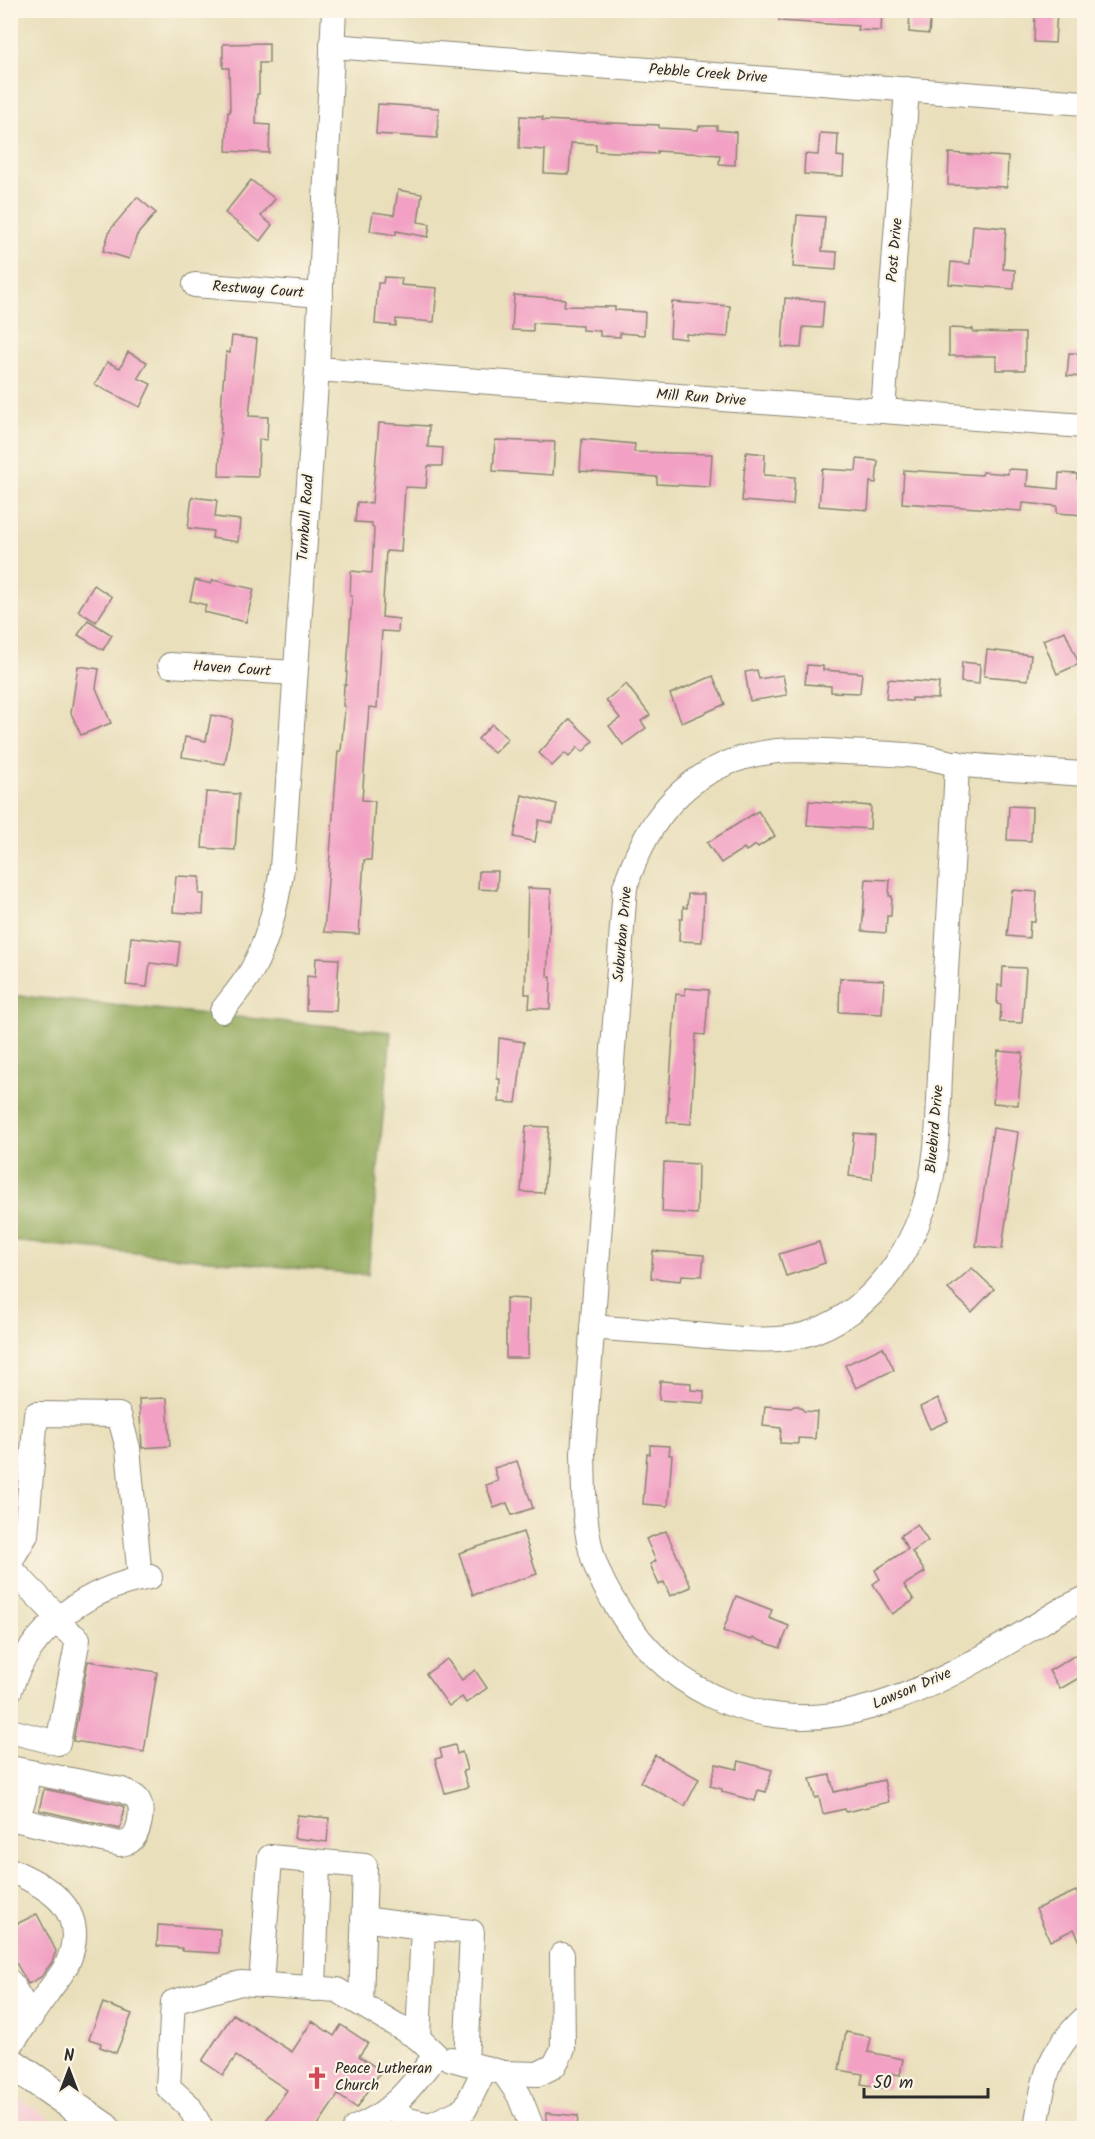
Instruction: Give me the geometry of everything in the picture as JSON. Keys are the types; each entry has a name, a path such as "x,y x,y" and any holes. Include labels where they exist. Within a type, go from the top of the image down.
{"main road":[{"path":"10,2062 105,2128"}],"street":[{"name":"Turnbull Road","path":"222,1011 251,970 271,922 282,867 317,369 334,10"},
{"name":"Pebble Creek Drive","path":"332,46 1084,103"},
{"name":"Post Drive","path":"883,410 907,89"},
{"name":"Restway Court","path":"195,285 321,295"},
{"name":"Mill Run Drive","path":"317,369 1084,426"},
{"name":"Haven Court","path":"170,665 295,673"},
{"name":"Suburban Drive","path":"592,1327 625,887 633,861 647,833 663,810 683,789 704,775 751,756 776,751 920,756 957,764 1084,774"},
{"name":"Bluebird Drive","path":"592,1327 747,1340 787,1338 812,1332 838,1321 866,1301 888,1278 902,1257 923,1208 934,1162 957,764"},
{"name":"Lawson Drive","path":"592,1327 583,1453 584,1494 594,1561 619,1610 645,1646 665,1667 698,1690 730,1705 778,1716 804,1717 856,1711 896,1699 941,1679 1084,1599"},
{"path":"10,1562 26,1535 36,1414 118,1415 128,1448 145,1578 100,1591 57,1620 32,1647 10,1690"},
{"path":"10,1568 57,1620 78,1639 58,1743 10,1731"},
{"path":"13,1818 21,1810 27,1780 17,1769"},
{"path":"13,1818 120,1844 129,1842 135,1835 139,1823 140,1802 136,1797 122,1790 17,1769"},
{"path":"261,1985 270,1857 365,1866 361,2004"},
{"path":"314,1989 318,1862"},
{"path":"10,1870 33,1880 60,1899 73,1919 75,1939 68,1963 10,2046"},
{"path":"363,1919 472,1932 485,2068 465,2109 430,2125 408,2120 391,2107"},
{"path":"418,2038 423,1927"},
{"path":"201,2128 189,2106 168,2087 173,2002 241,1983 338,1990 418,2038 436,2055 485,2068 538,2074 554,2066 563,2049 562,1955"},
{"path":"10,1982 31,2017"},
{"path":"1036,2128 1049,2065 1067,2035 1084,2019"},
{"path":"355,2128 373,2121 400,2099 436,2055"},
{"path":"485,2068 519,2095 532,2128"}],"shaded area":[{"path":"11,2094 65,2128 11,2128"}],"green space":[{"path":"10,995 391,1032 368,1275 11,1241"}],"building":[{"path":"779,10 882,10 881,31 858,30 859,26 779,21"},
{"path":"910,10 931,10 929,34 909,32"},
{"path":"1035,10 1057,10 1055,43 1034,42"},
{"path":"269,43 269,63 259,63 256,124 270,125 269,153 226,151 228,112 230,112 229,68 223,68 223,44"},
{"path":"378,104 439,108 437,138 376,134"},
{"path":"520,116 543,117 542,120 659,125 659,128 698,130 699,126 717,126 717,130 736,132 735,165 719,164 720,155 657,151 657,154 596,151 596,144 571,143 569,174 544,173 545,150 519,148"},
{"path":"820,133 838,134 837,156 844,157 843,176 804,174 805,154 818,155"},
{"path":"949,153 1008,157 1007,187 948,185"},
{"path":"251,180 275,199 261,216 272,225 260,241 225,213"},
{"path":"398,190 422,194 418,222 430,224 428,237 396,231 396,235 370,231 373,212 394,215"},
{"path":"137,197 156,213 137,235 129,259 103,251 110,230"},
{"path":"797,215 825,217 822,251 837,252 836,270 793,267"},
{"path":"973,225 1006,228 1003,269 1015,270 1014,289 949,284 951,262 970,264"},
{"path":"384,277 402,278 401,285 437,288 434,322 396,319 396,326 375,324 378,283 383,283"},
{"path":"514,295 565,299 564,306 615,307 615,310 645,312 644,335 620,333 620,337 600,336 600,331 582,330 582,326 533,323 533,331 512,330"},
{"path":"785,298 824,301 822,328 803,327 801,348 782,347"},
{"path":"672,302 730,306 728,337 686,334 686,339 670,337"},
{"path":"949,328 973,329 973,332 1025,333 1025,370 996,370 996,356 949,356"},
{"path":"232,336 257,339 249,416 268,417 267,440 259,439 258,477 219,476 222,395 226,352 230,353"},
{"path":"128,352 147,362 138,378 151,384 140,407 95,385 107,362 120,368"},
{"path":"1069,353 1084,354 1084,377 1067,376"},
{"path":"379,423 429,426 428,447 443,448 442,466 428,466 426,488 405,487 401,552 386,551 382,617 399,619 398,632 382,631 377,708 369,707 362,800 375,801 371,860 364,860 359,934 324,932 338,751 341,751 345,706 343,706 344,685 346,685 352,596 350,596 351,571 372,573 374,528 372,523 355,522 357,502 372,503"},
{"path":"582,439 635,444 634,452 712,454 710,487 657,484 657,477 580,471"},
{"path":"495,440 555,442 553,475 493,471"},
{"path":"746,452 765,454 764,475 795,477 793,505 742,501"},
{"path":"857,459 878,461 876,483 870,482 868,510 819,506 822,469 856,471"},
{"path":"1008,469 1028,470 1027,486 1058,489 1059,473 1077,474 1077,479 1084,479 1084,515 1057,513 1057,506 1023,503 1022,511 902,503 904,470 982,475 983,472 1008,474"},
{"path":"192,497 217,500 215,517 240,520 238,542 212,538 213,531 188,528"},
{"path":"195,580 211,584 213,580 254,589 246,622 204,612 206,605 190,601"},
{"path":"94,585 112,597 96,622 78,611"},
{"path":"88,620 112,635 103,650 78,635"},
{"path":"1065,631 1079,664 1057,674 1043,640"},
{"path":"987,650 1031,655 1028,680 984,676"},
{"path":"962,662 980,664 979,684 961,682"},
{"path":"807,665 823,666 823,670 862,673 860,693 831,692 831,686 805,684"},
{"path":"78,666 99,669 96,688 111,723 81,735 71,713"},
{"path":"757,670 759,679 783,675 787,695 750,701 745,672"},
{"path":"713,676 725,704 682,723 670,694"},
{"path":"888,679 939,683 938,699 912,698 912,701 886,699"},
{"path":"626,684 650,715 641,721 646,728 623,745 609,726 620,718 606,700"},
{"path":"211,715 233,719 225,764 182,757 185,737 206,741"},
{"path":"570,719 593,741 583,752 578,747 569,757 565,753 552,766 539,753"},
{"path":"492,724 508,739 494,753 478,739"},
{"path":"206,792 239,794 235,850 202,848"},
{"path":"522,795 557,804 553,823 539,820 535,842 514,837"},
{"path":"809,801 871,806 870,829 807,825"},
{"path":"1009,806 1032,807 1031,841 1007,840"},
{"path":"758,811 775,836 758,847 756,845 746,851 744,848 721,863 707,843"},
{"path":"479,871 498,871 497,890 478,889"},
{"path":"176,876 200,877 199,894 204,894 203,914 173,912"},
{"path":"866,879 890,880 891,916 887,916 886,933 862,931"},
{"path":"528,888 551,889 547,977 551,977 550,1009 529,1008 530,994 525,994"},
{"path":"1012,890 1037,892 1035,922 1030,922 1029,938 1007,936"},
{"path":"688,894 704,894 702,942 679,941 680,919 683,919 683,907 687,908"},
{"path":"131,937 180,942 177,966 150,963 147,987 126,985"},
{"path":"316,958 339,959 336,1011 306,1010 307,976 315,977"},
{"path":"1003,967 1026,968 1022,1023 1000,1022 1001,1005 997,1004 998,985 1002,986"},
{"path":"840,978 884,980 882,1014 839,1012"},
{"path":"685,988 709,990 705,1035 696,1034 691,1124 667,1122 676,994 685,995"},
{"path":"499,1038 524,1042 516,1103 499,1102 500,1079 497,1079"},
{"path":"998,1051 1023,1053 1018,1105 993,1103"},
{"path":"526,1126 549,1127 544,1193 521,1192"},
{"path":"993,1128 1018,1132 1002,1249 976,1246"},
{"path":"854,1133 875,1135 872,1179 849,1176"},
{"path":"664,1162 698,1164 697,1214 662,1212"},
{"path":"819,1242 825,1263 786,1276 779,1254"},
{"path":"653,1251 704,1255 702,1276 682,1275 681,1281 651,1278"},
{"path":"972,1268 994,1289 972,1312 948,1289"},
{"path":"506,1298 529,1299 528,1358 506,1358"},
{"path":"883,1347 894,1370 856,1388 845,1365"},
{"path":"660,1381 691,1383 691,1390 704,1391 704,1403 659,1400"},
{"path":"167,1398 170,1446 142,1448 139,1399"},
{"path":"938,1398 948,1421 930,1429 920,1407"},
{"path":"765,1406 791,1408 799,1406 804,1411 817,1412 815,1439 798,1438 798,1444 780,1443 781,1428 763,1426"},
{"path":"650,1445 670,1446 669,1455 672,1455 668,1506 643,1504 647,1453 650,1454"},
{"path":"517,1461 533,1508 512,1515 507,1503 494,1508 486,1485 498,1481 494,1468"},
{"path":"917,1524 928,1541 912,1552 925,1572 904,1585 914,1600 892,1614 873,1584 880,1579 875,1570 908,1549 900,1536"},
{"path":"666,1531 691,1587 670,1596 664,1582 659,1585 650,1564 656,1561 646,1539"},
{"path":"523,1532 537,1574 473,1595 459,1553"},
{"path":"736,1596 772,1610 769,1618 789,1626 780,1648 753,1638 751,1640 723,1631"},
{"path":"1077,1654 1084,1667 1084,1675 1060,1689 1049,1671"},
{"path":"447,1659 462,1680 475,1670 487,1688 466,1703 462,1697 449,1706 426,1674"},
{"path":"88,1661 157,1672 144,1752 73,1741"},
{"path":"455,1745 457,1754 462,1752 467,1770 463,1771 468,1787 445,1793 435,1759 442,1757 440,1749"},
{"path":"655,1755 699,1779 685,1806 640,1782"},
{"path":"739,1761 772,1770 766,1792 758,1790 755,1801 722,1792 722,1789 710,1786 716,1764 737,1769"},
{"path":"830,1775 834,1792 884,1780 889,1802 846,1812 845,1809 823,1814 819,1797 815,1798 810,1779"},
{"path":"44,1789 124,1807 120,1829 39,1810"},
{"path":"297,1815 329,1818 327,1842 294,1838"},
{"path":"1076,1891 1084,1908 1084,1950 1074,1929 1050,1941 1036,1909"},
{"path":"37,1914 56,1951 52,1962 41,1977 28,1984 10,1952 10,1927"},
{"path":"158,1925 220,1929 219,1953 182,1951 182,1948 157,1946"},
{"path":"103,2003 132,2014 116,2053 100,2047 101,2043 89,2039"},
{"path":"233,2014 292,2052 312,2021 334,2036 341,2025 368,2043 359,2056 381,2071 357,2108 338,2095 316,2128 261,2128 287,2090 236,2056 223,2075 202,2061"},
{"path":"846,2032 871,2037 868,2052 903,2059 900,2075 891,2073 888,2089 861,2084 863,2074 839,2070"},
{"path":"546,2113 578,2116 577,2128 546,2128"}],"place":[{"name":"Peace Lutheran Church","path":"317,2078"}]}
